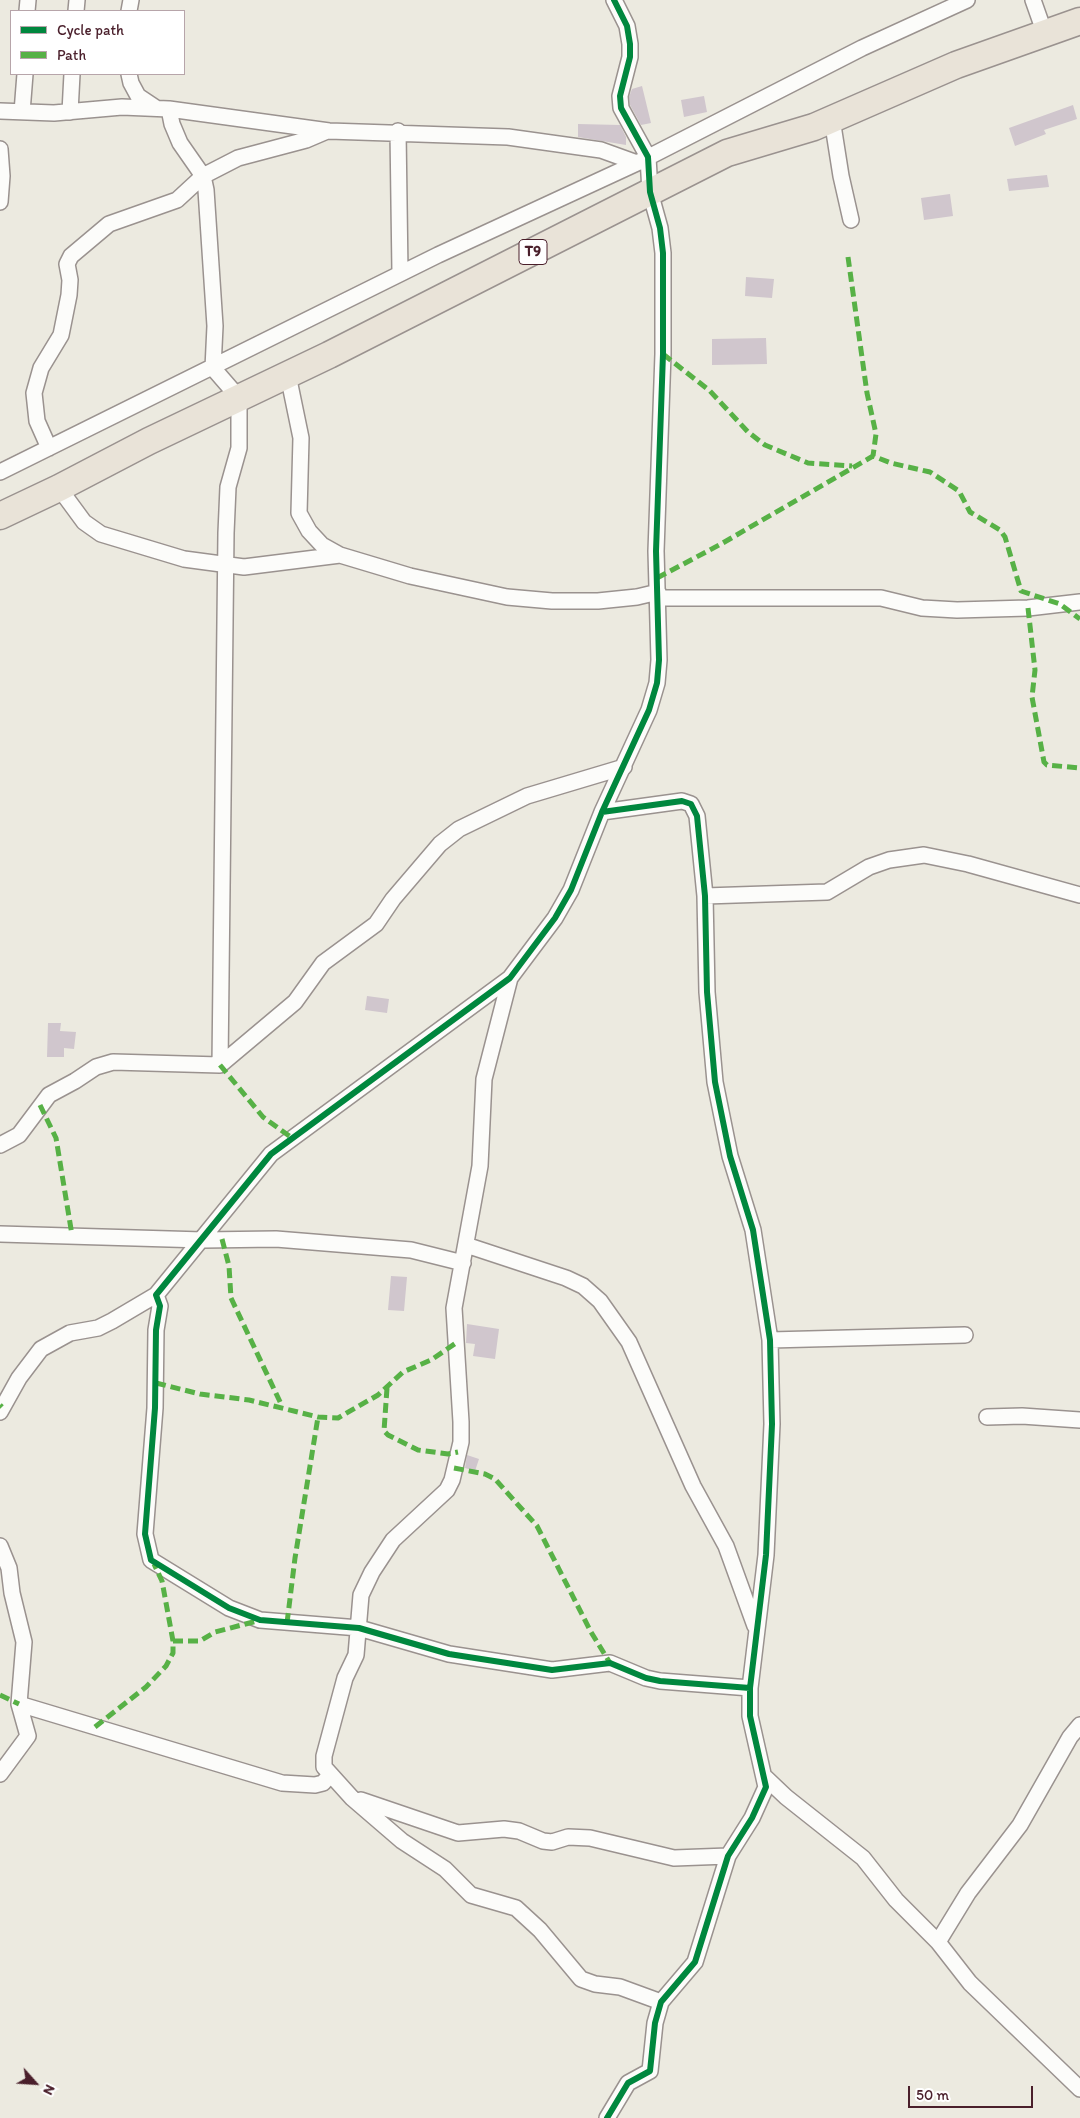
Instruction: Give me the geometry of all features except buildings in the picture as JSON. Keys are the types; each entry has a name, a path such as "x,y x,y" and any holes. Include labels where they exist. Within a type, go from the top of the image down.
{"highway":[{"name":"T9","path":"0,516 288,374 727,153 814,127 956,65 1080,21"}],"street":[{"path":"0,1412 19,1378 42,1349 70,1333 98,1328 156,1296 271,1154 510,978 555,918 572,890 602,812 649,710 657,683 659,660 659,595 656,551 662,354 662,253 660,228 643,160 621,108 620,96 630,57 630,44 627,26 614,0"},
{"path":"0,472 213,368 400,273 643,160 862,48 967,0"},
{"path":"1033,0 1044,34"},
{"path":"22,112 25,75"},
{"path":"70,112 72,75"},
{"path":"129,75 138,96 162,108 172,124 180,144 202,176 206,190 211,246 215,326 213,368 239,398 239,448 228,487 225,564 220,1065"},
{"path":"0,111 70,112 122,108 162,108 329,131 398,131 508,137 602,150 643,160"},
{"path":"832,119 841,176 851,220"},
{"path":"49,448 36,421 34,393 41,368 61,335 69,295 70,280 67,264 71,256 109,224 177,200 202,176 238,158 299,142 329,131"},
{"path":"398,131 400,273"},
{"path":"0,149 2,176 0,202"},
{"path":"288,374 301,438 299,513 309,530 322,545 340,555 410,576 507,597 552,601 598,600 659,595 881,598 922,608 956,610 1028,608 1080,602"},
{"path":"59,488 84,522 101,534 154,552 184,559 244,567 266,566 340,555"},
{"path":"0,1145 20,1135 49,1095 76,1081 96,1067 122,1062 220,1065 295,1002 322,964 376,924 393,899 440,844 459,829 527,796 624,767"},
{"path":"602,812 682,801 691,804 697,816 704,896 707,992 715,1082 730,1156 753,1230 770,1340 772,1424 770,1500 750,1688 750,1716 766,1778 764,1796 728,1856 695,1962 661,2002 655,2023 650,2071 628,2083 607,2118"},
{"path":"704,896 827,892 869,867 889,860 924,855 968,864 1080,895"},
{"path":"510,978 484,1079 480,1166 454,1308 461,1442 452,1480 447,1490 393,1540 372,1572 359,1602 356,1655 345,1678 324,1756 324,1767 352,1798 402,1841 445,1870 471,1895 516,1908 540,1930 581,1980 620,1987 661,2002"},
{"path":"0,1234 203,1240 276,1239 411,1250 463,1263"},
{"path":"466,1245 566,1278 583,1286 600,1301 629,1342 693,1486 726,1546 756,1628"},
{"path":"156,1296 160,1306 156,1330 155,1408 144,1534 152,1560 229,1608 260,1620 359,1628 449,1654 552,1670 610,1663 646,1678 660,1681 750,1688"},
{"path":"770,1340 965,1335"},
{"path":"987,1416 1022,1416 1080,1420"},
{"path":"0,1546 9,1568 12,1593 24,1642 20,1704 28,1736 0,1774"},
{"path":"20,1704 282,1783 315,1785 324,1783 330,1775"},
{"path":"938,1942 968,1893 1020,1825 1070,1737 1080,1725"},
{"path":"766,1778 786,1797 863,1858 896,1900 938,1942 970,1983 1080,2089"},
{"path":"352,1798 458,1833 504,1829 519,1830 543,1841 552,1842 568,1837 590,1838 674,1858 728,1856"}],"marked path":[{"path":"848,257 867,393 876,434 873,456"},
{"path":"663,354 710,391 748,432 765,445 808,463 852,466"},
{"path":"657,578 721,544 873,456 891,463 930,472 959,491 970,512 1000,530 1005,537 1021,591 1060,604 1080,619"},
{"path":"1028,608 1035,670 1032,697 1044,762 1047,765 1080,768"},
{"path":"220,1065 263,1117 292,1138"},
{"path":"40,1105 56,1138 72,1235"},
{"path":"222,1239 229,1266 231,1298 282,1406"},
{"path":"156,1383 200,1394 249,1400 318,1417 338,1418 378,1395 403,1372 431,1360 456,1343"},
{"path":"387,1388 384,1431 388,1435 418,1450 448,1454 458,1452"},
{"path":"287,1623 295,1558 318,1417"},
{"path":"454,1468 485,1474 495,1479 537,1526 591,1632 610,1663"},
{"path":"95,1727 146,1687 166,1666 173,1653 173,1641 162,1581 154,1564"},
{"path":"173,1641 200,1641 215,1632 257,1621"},
{"path":"0,1695 19,1704"}],"cycle path":[{"path":"614,0 627,26 630,44 630,57 620,96 621,108 648,157 650,192 660,228 663,253 663,354 656,551 659,660 657,683 649,710 602,812 571,890 555,918 510,978 271,1154 156,1295 160,1306 156,1330 155,1408 145,1534 151,1560 229,1608 260,1620 359,1628 449,1654 552,1670 610,1663 646,1678 660,1681 750,1688"},
{"path":"602,812 682,801 691,804 697,816 705,896 707,992 715,1082 730,1156 753,1230 770,1340 772,1424 766,1555 750,1688 750,1716 766,1787 752,1818 728,1856 695,1962 661,2002 655,2023 650,2071 628,2083 607,2118"}]}
